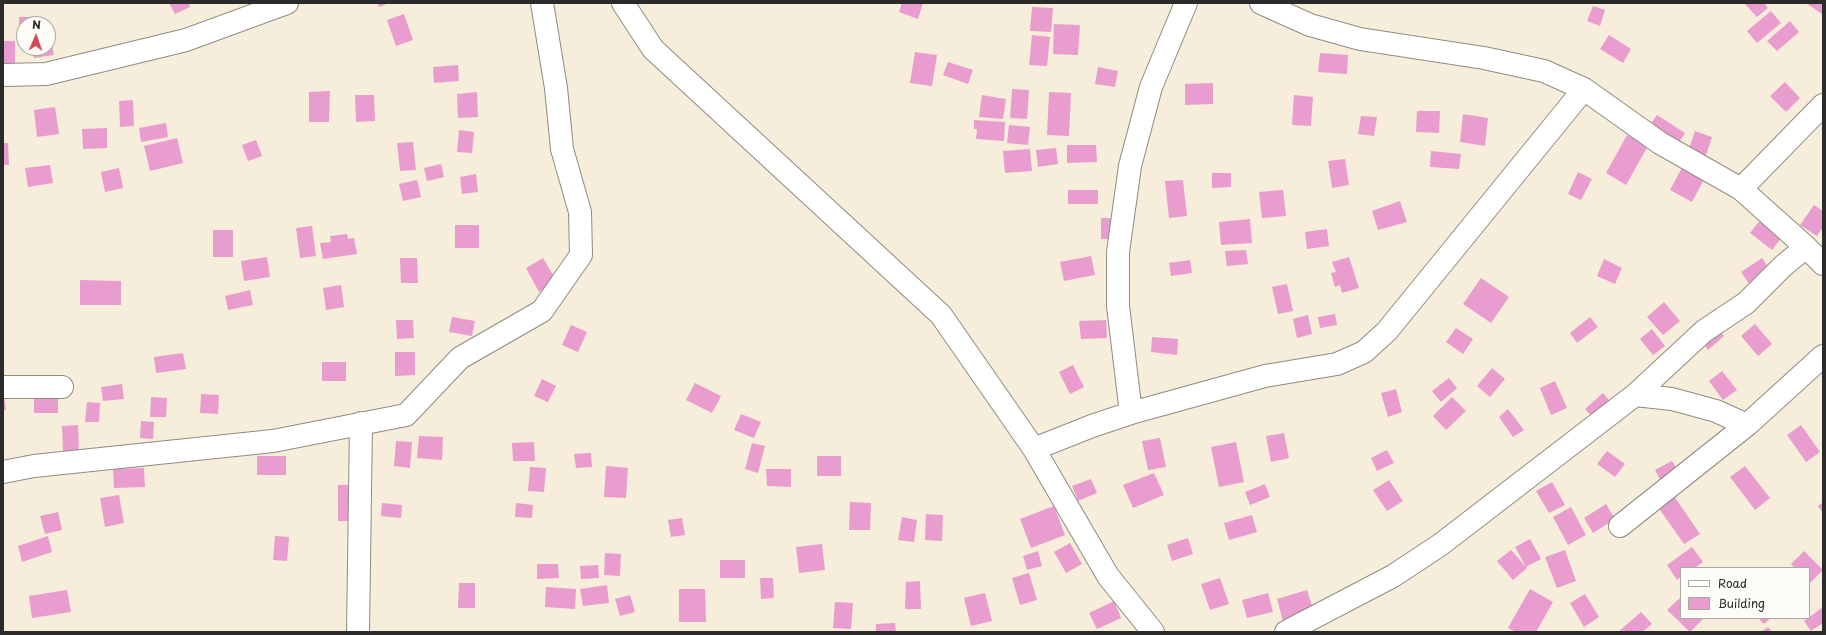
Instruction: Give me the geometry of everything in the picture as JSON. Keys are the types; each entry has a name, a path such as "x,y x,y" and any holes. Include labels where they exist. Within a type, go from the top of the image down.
{"street":[{"path":"3,75 46,74 186,40 287,3"},
{"path":"3,472 34,466 273,441 406,415 460,358 542,311 581,255 580,212 562,149 556,88 542,3"},
{"path":"623,3 653,49 941,315 1034,449 1108,576 1152,632"},
{"path":"1131,413 1118,306 1118,252 1130,166 1151,87 1186,3"},
{"path":"1261,3 1310,25 1360,39 1484,58 1544,71 1584,88 1660,143 1741,189 1823,264"},
{"path":"1034,449 1092,426 1131,413 1265,376 1337,364 1364,352 1387,331 1584,88"},
{"path":"1741,189 1823,105"},
{"path":"1286,632 1393,576 1440,545 1634,395 1704,331 1746,303 1783,266 1806,247"},
{"path":"1620,526 1747,425 1823,356"},
{"path":"3,387 62,387"},
{"path":"1634,395 1672,399 1716,411 1747,425"},
{"path":"358,632 362,424"}],"building":[{"path":"169,3 189,3 190,7 175,14"},
{"path":"378,3 389,3 379,7"},
{"path":"902,3 923,3 918,19 899,12"},
{"path":"1744,3 1764,3 1768,8 1757,17"},
{"path":"1806,3 1823,3 1823,13 1822,14"},
{"path":"1593,6 1605,10 1600,26 1587,21"},
{"path":"1032,7 1053,8 1051,32 1030,31"},
{"path":"1771,11 1781,23 1757,43 1747,31"},
{"path":"404,14 413,40 396,46 387,20"},
{"path":"1790,21 1799,32 1777,51 1767,41"},
{"path":"1054,24 1080,25 1078,55 1053,54"},
{"path":"1032,35 1050,37 1047,66 1029,65"},
{"path":"1609,35 1631,49 1623,63 1600,49"},
{"path":"3,41 15,41 15,67 3,67"},
{"path":"915,52 937,55 932,86 910,83"},
{"path":"1320,53 1348,55 1347,74 1318,72"},
{"path":"34,56 47,56 34,58"},
{"path":"948,62 973,70 968,84 943,75"},
{"path":"458,65 459,81 434,83 433,67"},
{"path":"1098,67 1118,71 1115,87 1095,84"},
{"path":"1785,82 1800,98 1786,112 1770,96"},
{"path":"1213,83 1213,104 1185,105 1185,84"},
{"path":"1012,89 1029,90 1027,119 1010,118"},
{"path":"330,91 329,122 309,122 309,92"},
{"path":"477,92 478,117 458,118 457,94"},
{"path":"1049,92 1071,93 1069,136 1047,135"},
{"path":"355,95 374,95 375,121 356,122"},
{"path":"982,95 1006,99 1003,119 979,117"},
{"path":"1294,95 1313,97 1311,126 1292,125"},
{"path":"133,100 134,126 120,127 119,101"},
{"path":"55,107 59,134 37,137 34,110"},
{"path":"1417,111 1440,111 1439,133 1416,132"},
{"path":"1463,114 1488,118 1485,146 1460,142"},
{"path":"1657,115 1685,133 1676,147 1647,129"},
{"path":"1361,116 1377,117 1374,136 1358,134"},
{"path":"974,120 1005,122 1004,141 976,139 977,129 974,129"},
{"path":"166,123 168,137 141,142 139,128"},
{"path":"1009,125 1030,127 1028,145 1007,143"},
{"path":"107,128 107,148 83,149 82,129"},
{"path":"459,130 474,132 472,153 457,152"},
{"path":"1695,131 1712,137 1704,161 1687,155"},
{"path":"1627,135 1648,146 1626,185 1606,173"},
{"path":"177,138 183,163 150,171 144,146"},
{"path":"256,140 262,156 248,161 242,145"},
{"path":"413,142 416,170 400,171 397,143"},
{"path":"3,143 8,143 9,165 3,165"},
{"path":"1067,145 1096,145 1097,162 1067,163"},
{"path":"1056,148 1058,164 1038,167 1036,150"},
{"path":"1030,149 1032,171 1005,173 1003,151"},
{"path":"1431,151 1461,154 1459,169 1430,167"},
{"path":"1345,159 1349,185 1332,188 1328,161"},
{"path":"441,164 444,177 427,181 424,168"},
{"path":"1684,164 1706,176 1692,202 1670,190"},
{"path":"50,165 53,183 28,187 25,168"},
{"path":"119,168 123,188 105,192 101,172"},
{"path":"1578,172 1592,179 1581,200 1568,194"},
{"path":"1212,173 1231,173 1231,187 1212,188"},
{"path":"476,174 478,192 462,194 460,177"},
{"path":"417,180 421,197 403,201 399,184"},
{"path":"1183,180 1187,216 1169,218 1165,181"},
{"path":"1068,190 1098,190 1098,204 1068,204"},
{"path":"1283,190 1286,216 1262,218 1259,192"},
{"path":"1400,201 1407,222 1378,230 1372,211"},
{"path":"1814,205 1823,211 1823,227 1817,236 1800,225"},
{"path":"1101,218 1116,218 1117,239 1101,239"},
{"path":"1250,219 1252,243 1221,245 1219,222"},
{"path":"1761,219 1783,236 1772,250 1750,233"},
{"path":"455,225 479,225 479,248 455,248"},
{"path":"312,226 316,256 300,258 296,228"},
{"path":"1327,229 1329,246 1307,249 1305,232"},
{"path":"213,230 233,230 233,257 213,257"},
{"path":"347,234 348,239 354,238 357,254 323,259 320,243 331,242 330,236"},
{"path":"1246,250 1248,264 1227,266 1225,251"},
{"path":"1091,256 1095,275 1064,281 1060,262"},
{"path":"267,257 270,277 244,281 241,261"},
{"path":"1349,257 1359,288 1342,293 1340,285 1335,287 1331,273 1336,272 1332,262"},
{"path":"400,258 417,258 418,283 401,283"},
{"path":"543,258 557,282 539,292 526,268"},
{"path":"1762,258 1773,274 1752,288 1741,272"},
{"path":"1604,259 1622,268 1615,284 1597,276"},
{"path":"1190,260 1192,273 1171,276 1169,263"},
{"path":"1481,278 1509,297 1491,323 1463,304"},
{"path":"80,280 121,281 121,305 80,305"},
{"path":"1287,284 1293,311 1278,314 1272,287"},
{"path":"341,285 344,307 326,310 323,288"},
{"path":"250,290 253,305 228,310 225,296"},
{"path":"1664,302 1680,321 1663,335 1647,317"},
{"path":"1335,314 1337,325 1320,328 1318,317"},
{"path":"1308,315 1312,334 1297,338 1293,319"},
{"path":"452,317 475,321 472,336 449,332"},
{"path":"1590,317 1598,327 1577,343 1570,333"},
{"path":"396,320 413,320 414,338 397,339"},
{"path":"1106,320 1107,338 1081,339 1079,321"},
{"path":"1755,324 1772,344 1758,356 1741,336"},
{"path":"571,325 587,332 578,352 562,345"},
{"path":"1456,328 1473,339 1463,354 1446,342"},
{"path":"1718,328 1724,336 1708,350 1702,342"},
{"path":"1652,329 1665,346 1653,355 1640,339"},
{"path":"1152,337 1178,339 1177,355 1151,352"},
{"path":"395,352 415,352 415,375 395,376"},
{"path":"183,353 186,369 156,373 154,357"},
{"path":"322,362 346,362 346,381 322,381"},
{"path":"1073,365 1084,387 1070,394 1059,372"},
{"path":"1492,368 1505,379 1490,397 1477,386"},
{"path":"1722,371 1737,390 1723,400 1709,381"},
{"path":"1449,378 1457,388 1441,402 1432,391"},
{"path":"542,379 556,386 548,402 534,396"},
{"path":"1555,381 1567,408 1551,415 1540,388"},
{"path":"695,383 721,396 712,413 686,400"},
{"path":"122,384 124,399 103,401 101,387"},
{"path":"1396,389 1402,412 1388,417 1381,393"},
{"path":"3,391 6,410 3,410"},
{"path":"1603,393 1613,405 1595,420 1585,409"},
{"path":"34,394 58,394 58,413 34,413"},
{"path":"201,394 219,395 218,414 200,413"},
{"path":"151,397 167,398 166,417 150,417"},
{"path":"1452,397 1466,411 1446,430 1433,416"},
{"path":"87,402 100,403 99,422 85,422"},
{"path":"1508,409 1524,430 1513,437 1499,417"},
{"path":"741,414 761,422 754,438 734,430"},
{"path":"141,421 154,422 153,439 140,438"},
{"path":"78,425 79,451 63,451 62,426"},
{"path":"1801,425 1820,452 1806,462 1787,435"},
{"path":"1284,433 1289,458 1271,462 1266,436"},
{"path":"419,436 443,437 442,460 417,458"},
{"path":"1160,438 1166,467 1148,470 1142,441"},
{"path":"396,441 412,442 410,468 394,466"},
{"path":"534,442 535,461 513,461 512,443"},
{"path":"1236,442 1244,482 1219,487 1211,447"},
{"path":"752,443 765,446 758,473 745,469"},
{"path":"1387,450 1394,463 1377,471 1371,458"},
{"path":"1607,451 1625,464 1615,477 1597,464"},
{"path":"591,453 592,467 576,468 574,454"},
{"path":"257,456 286,456 286,475 257,475"},
{"path":"817,456 841,456 841,476 817,476"},
{"path":"1672,461 1679,473 1662,483 1655,470"},
{"path":"606,466 628,468 626,498 604,497"},
{"path":"1745,466 1770,498 1755,510 1730,477"},
{"path":"530,467 546,468 544,492 528,491"},
{"path":"144,468 145,487 114,488 113,469"},
{"path":"766,469 791,469 791,487 767,486"},
{"path":"1154,473 1164,495 1133,508 1123,485"},
{"path":"1091,479 1097,493 1078,501 1072,486"},
{"path":"1389,480 1403,501 1387,511 1373,490"},
{"path":"1552,482 1565,505 1549,513 1536,491"},
{"path":"1265,484 1270,497 1250,505 1245,492"},
{"path":"338,485 357,485 356,521 338,521"},
{"path":"119,495 124,523 105,527 100,498"},
{"path":"1674,496 1700,534 1684,544 1658,507"},
{"path":"850,502 871,503 870,530 849,530"},
{"path":"1823,502 1823,513 1818,506"},
{"path":"382,503 402,505 401,518 381,516"},
{"path":"516,503 533,505 532,518 515,517"},
{"path":"1606,504 1615,519 1593,533 1584,518"},
{"path":"1054,506 1065,535 1031,548 1020,519"},
{"path":"1571,507 1586,535 1568,545 1553,517"},
{"path":"58,512 62,530 45,534 40,516"},
{"path":"926,514 943,515 942,541 925,540"},
{"path":"1252,515 1257,532 1229,540 1224,523"},
{"path":"902,517 917,520 914,542 898,540"},
{"path":"682,518 685,535 671,537 668,520"},
{"path":"48,536 52,552 22,562 18,546"},
{"path":"275,536 289,537 287,561 273,560"},
{"path":"1188,538 1193,554 1172,561 1167,545"},
{"path":"1530,539 1541,559 1526,567 1515,547"},
{"path":"1070,543 1082,564 1066,573 1054,552"},
{"path":"822,544 825,570 799,573 796,547"},
{"path":"1692,547 1703,562 1696,567 1680,567 1680,578 1677,580 1667,565"},
{"path":"1511,550 1527,568 1513,580 1497,561"},
{"path":"1565,550 1576,581 1557,588 1545,557"},
{"path":"1038,551 1042,566 1027,570 1023,556"},
{"path":"1804,551 1823,570 1810,583 1810,567 1794,567 1791,564"},
{"path":"605,553 621,554 620,576 604,575"},
{"path":"720,560 745,560 745,578 720,578"},
{"path":"537,564 558,564 559,578 537,579"},
{"path":"598,565 599,578 581,579 580,566"},
{"path":"1029,573 1037,600 1020,605 1012,578"},
{"path":"760,578 773,578 774,598 761,599"},
{"path":"1220,578 1229,604 1210,610 1201,584"},
{"path":"920,581 921,609 905,609 906,582"},
{"path":"459,583 475,583 475,608 458,608"},
{"path":"607,585 609,603 583,606 580,589"},
{"path":"546,587 576,589 575,609 545,607"},
{"path":"679,589 705,589 706,622 679,622"},
{"path":"1530,589 1553,602 1536,632 1516,632 1508,628"},
{"path":"67,590 71,612 32,618 29,596"},
{"path":"1307,590 1314,612 1283,621 1277,599"},
{"path":"985,593 992,621 971,626 964,598"},
{"path":"1268,593 1273,612 1247,618 1242,600"},
{"path":"1585,594 1599,617 1584,627 1570,603"},
{"path":"630,595 635,612 620,616 615,599"},
{"path":"1680,598 1680,619 1703,619 1690,632 1667,610"},
{"path":"1114,601 1121,618 1097,629 1089,613"},
{"path":"835,602 853,603 851,629 833,628"},
{"path":"1823,607 1823,623 1811,631 1804,621 1810,619 1810,617"},
{"path":"1641,612 1652,624 1642,632 1618,632"},
{"path":"1759,619 1770,619 1764,624"},
{"path":"895,623 896,632 876,632 876,624"},
{"path":"1768,627 1772,632 1761,632"}]}
